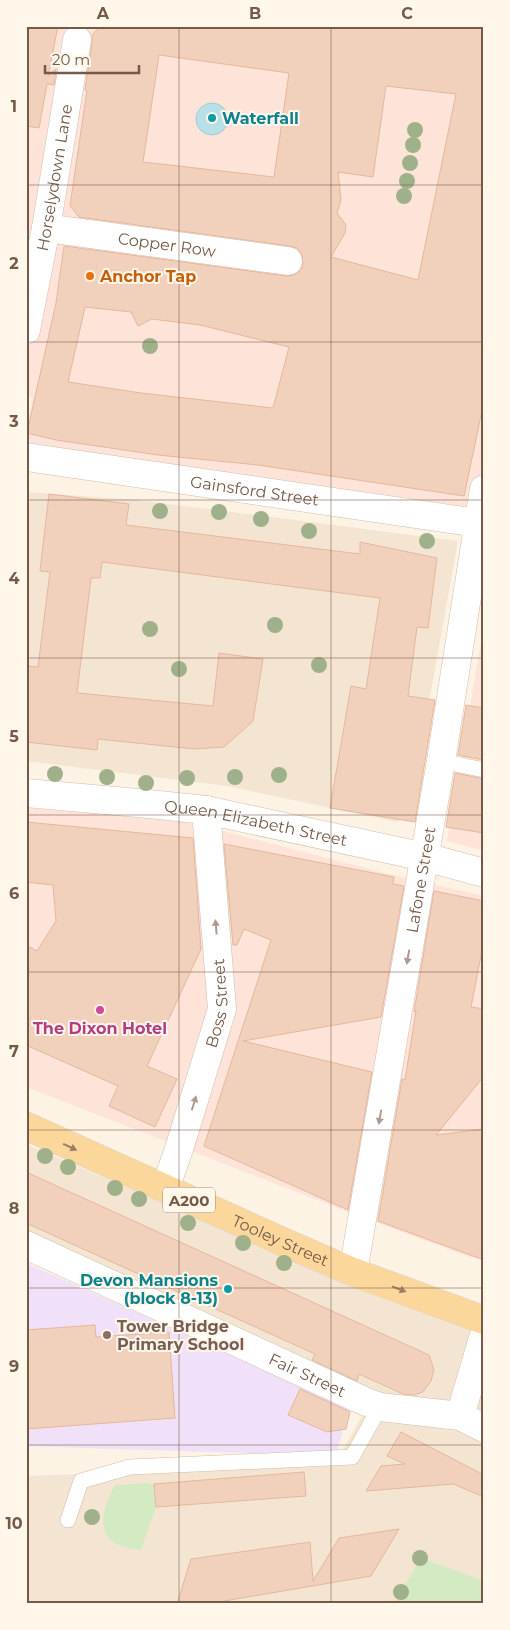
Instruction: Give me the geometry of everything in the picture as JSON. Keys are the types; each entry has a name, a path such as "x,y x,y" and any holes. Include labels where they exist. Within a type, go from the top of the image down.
{"main road":[{"name":"Tooley Street","path":"26,1126 353,1272 484,1320"}],"street":[{"name":"Horselydown Lane","path":"26,330 46,228 79,33"},
{"name":"Copper Row","path":"46,228 288,261"},
{"name":"Gainsford Street","path":"26,457 481,523"},
{"name":"Lafone Street","path":"353,1272 481,523 484,489"},
{"name":"Queen Elizabeth Street","path":"26,793 206,810 425,857 484,873"},
{"name":"Boss Street","path":"165,1189 222,1009 206,810"},
{"name":"Fair Street","path":"26,1245 380,1407 472,1422 484,1335"}],"lane":[{"path":"441,761 484,770"},
{"path":"68,1520 81,1481 130,1467 352,1457 380,1407"}],"shaded area":[{"path":"26,26 484,26 484,515 26,455 26,437 32,398 26,395"},
{"path":"26,492 138,500 458,541 409,814 397,822 227,786 26,761"},
{"path":"484,625 484,851 447,841"},
{"path":"26,808 185,821 389,874 484,896 484,1260 469,1257 343,1210 26,1087"},
{"path":"26,1144 359,1288 484,1326 484,1604 26,1604 26,1476 184,1470 338,1459 373,1396 26,1236"},
{"name":"Tower Bridge Primary School","path":"26,1263 349,1407 336,1456 26,1446"}],"green space":[{"path":"154,1484 156,1507 141,1550 121,1546 106,1535 103,1519 108,1501 115,1485"},
{"path":"421,1558 484,1581 484,1604 394,1604"}],"water":[{"name":"Waterfall","path":"212,103 224,107 228,119 224,131 212,135 200,131 196,119 200,107"}],"building":[{"path":"26,26 58,26 48,76 56,69 54,85 47,84 39,128 26,126"},
{"path":"101,26 484,26 484,401 464,496 258,465 158,455 56,440 27,433 56,303 64,246 286,276 294,275 301,270 303,264 302,255 297,248 290,246 79,217 70,206 87,90 85,90 92,35","holes":["159,55 289,73 274,177 143,162","386,86 456,94 418,280 331,257 345,233 346,225 337,213 341,200 338,172 373,177","85,307 131,312 138,326 152,319 200,325 289,347 273,408 141,393 68,382"]},
{"path":"49,494 129,504 126,525 360,554 360,542 437,558 428,628 417,627 408,696 435,700 415,822 330,808 351,686 366,689 380,598 102,562 100,578 91,578 77,693 213,706 219,653 263,659 253,721 224,747 194,749 98,739 97,750 26,742 26,666 38,667 50,572 40,571"},
{"path":"466,705 484,708 484,760 458,755"},
{"path":"455,773 484,779 484,833 446,827"},
{"name":"The Dixon Hotel","path":"26,822 193,838 201,949 147,1066 177,1079 155,1127 109,1106 118,1086 26,1045 26,945 37,951 56,921 53,885 26,882"},
{"path":"224,844 394,877 393,884 404,886 381,1017 243,1041 372,1072 348,1210 204,1146 271,940 244,929 237,945 233,945"},
{"path":"434,891 484,901 484,940 471,1007 484,1009 484,1076 436,1135 484,1129 484,1260 378,1221 402,1079 405,1080"},
{"name":"Devon Mansions (block 8-13)","path":"26,1172 429,1355 434,1370 431,1381 423,1392 414,1395 403,1394 359,1374 357,1381 312,1360 315,1354 26,1223"},
{"path":"95,1325 96,1337 169,1332 175,1418 26,1429 26,1330"},
{"path":"300,1389 350,1412 346,1429 327,1432 288,1415"},
{"path":"401,1432 484,1475 484,1497 453,1484 366,1491 381,1466 405,1464 387,1456"},
{"path":"304,1472 306,1496 156,1507 154,1484"},
{"path":"399,1529 371,1576 224,1601 223,1604 177,1604 191,1559 310,1542 313,1581 339,1538"}],"place":[{"name":"Waterfall","path":"212,118"},
{"name":"Anchor Tap","path":"90,276"},
{"name":"The Dixon Hotel","path":"100,1010"},
{"name":"Devon Mansions (block 8-13)","path":"228,1289"},
{"name":"Tower Bridge Primary School","path":"107,1335"}]}
